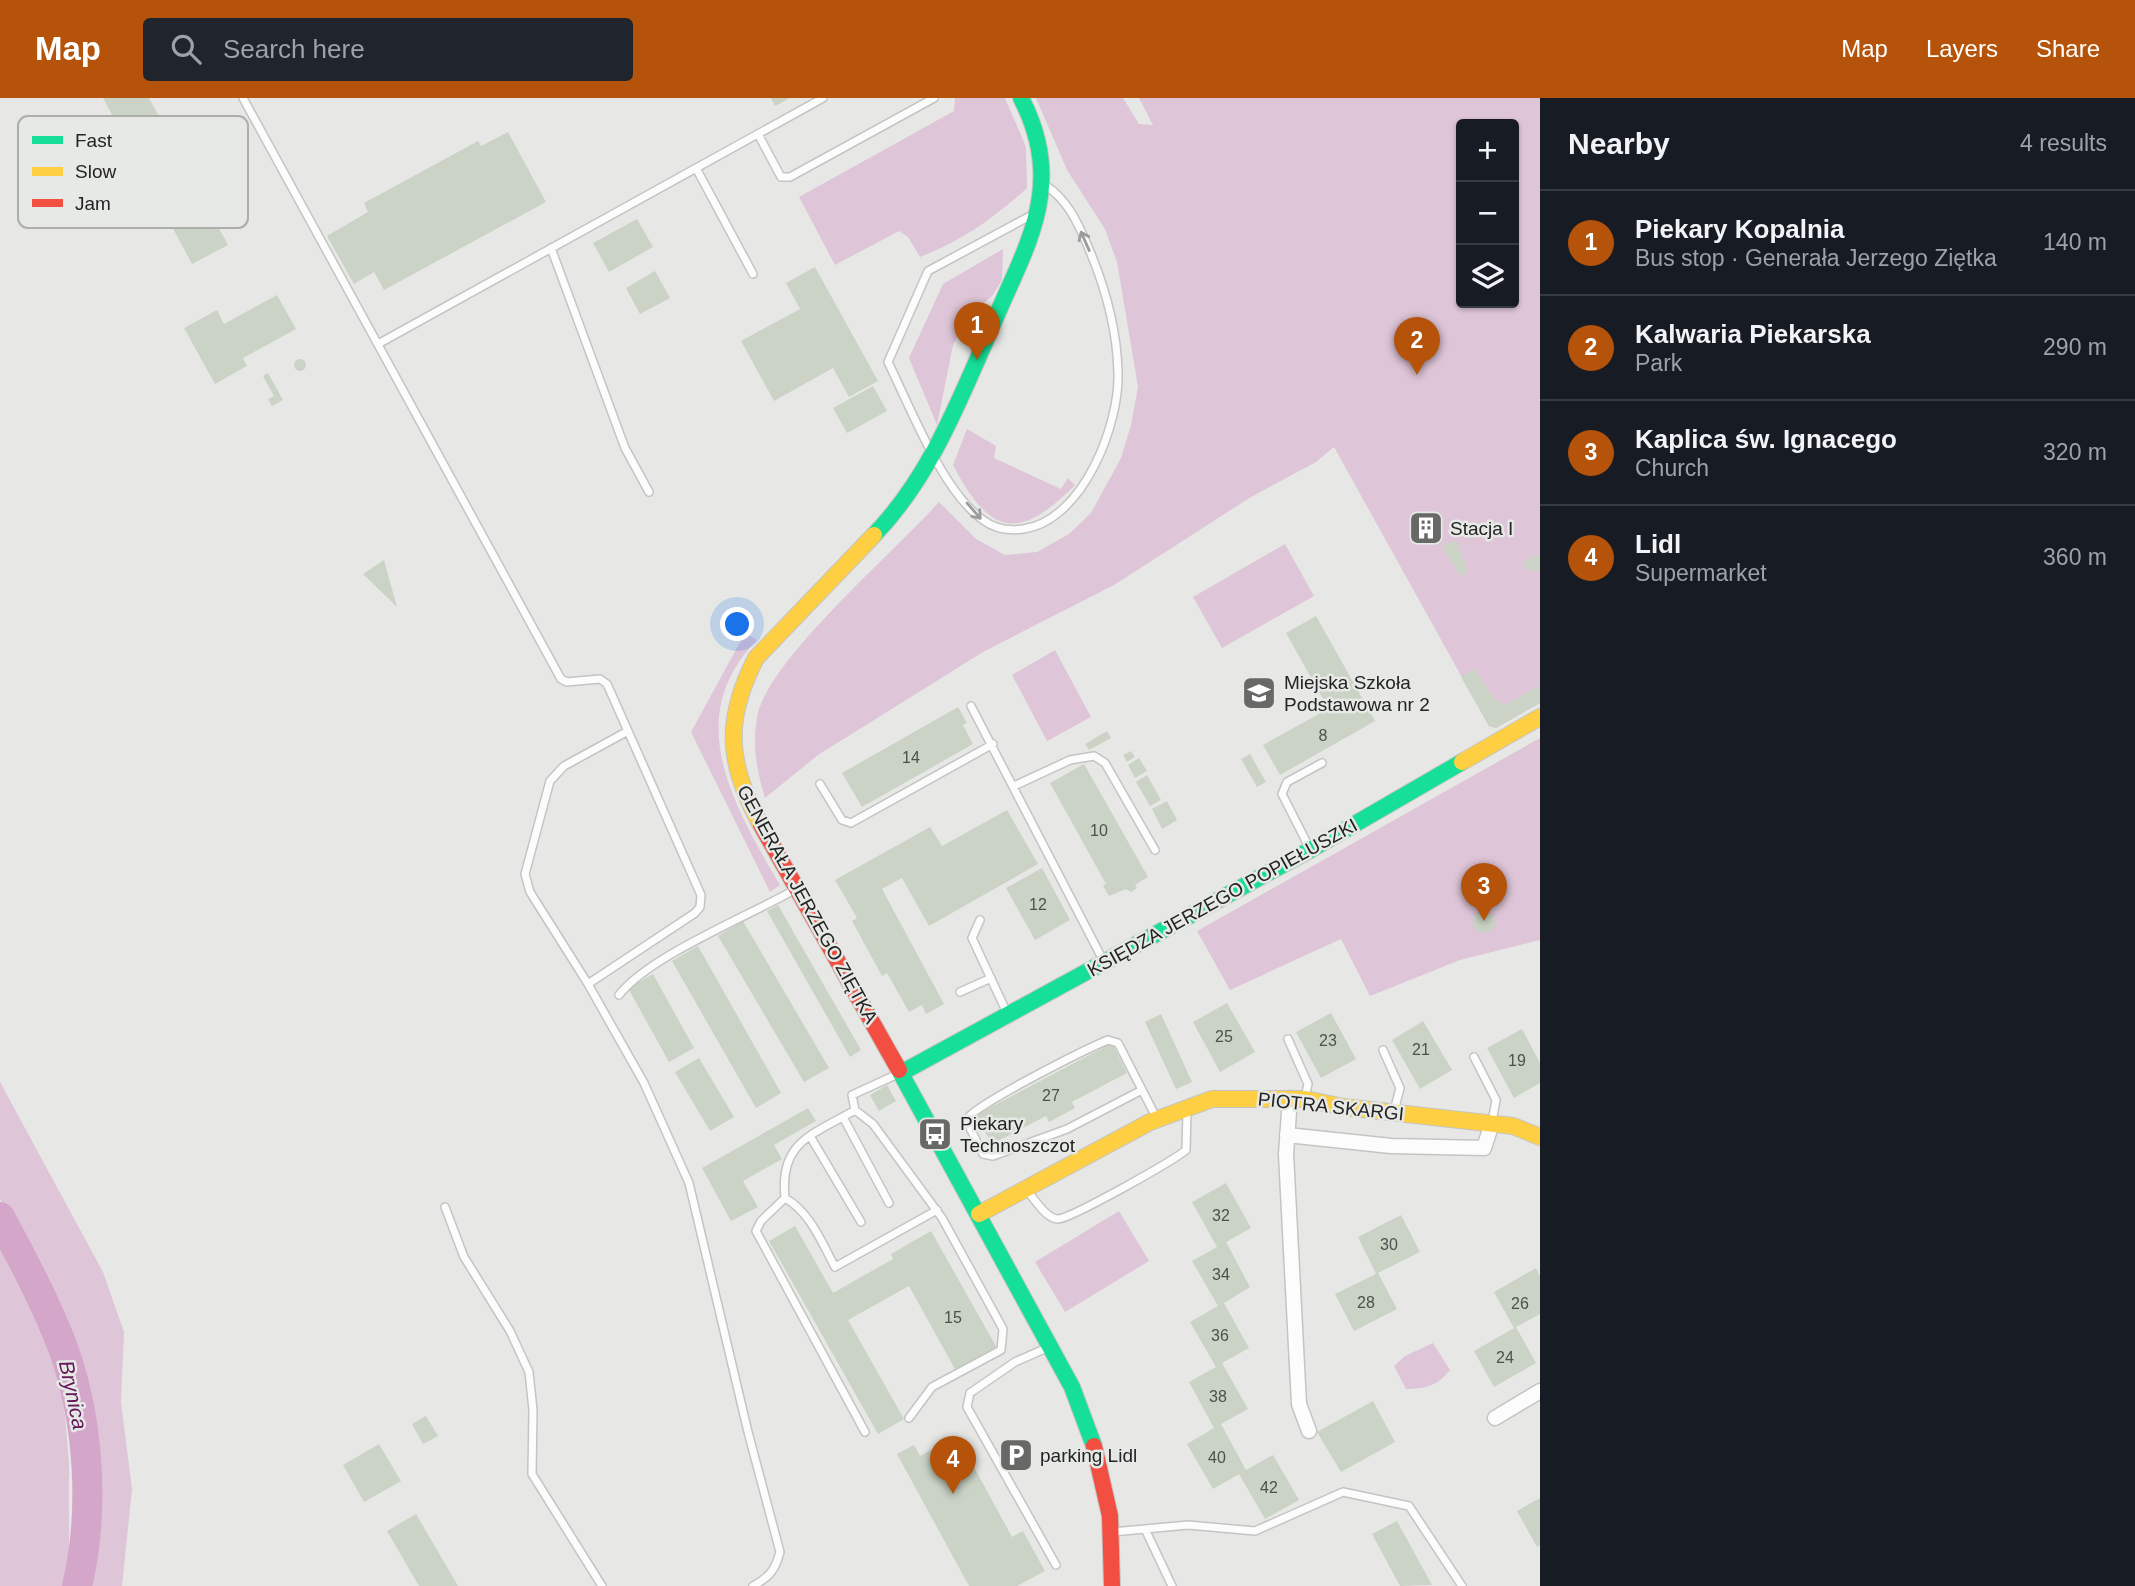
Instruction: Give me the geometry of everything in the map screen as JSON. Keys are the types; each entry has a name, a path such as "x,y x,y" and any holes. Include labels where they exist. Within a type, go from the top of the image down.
{"street":[{"name":"GENERAŁA JERZEGO ZIĘTKA","path":"1021,98 1036,134 1043,184 1038,211 1018,266 934,455 890,519 756,657 737,700 730,744 741,787 979,1214 1086,1419 1111,1516 1112,1586"},
{"name":"KSIĘDZA JERZEGO POPIEŁUSZKI","path":"901,1073 1310,850 1540,717"},
{"name":"PIOTRA SKARGI","path":"979,1214 1157,1119 1225,1097 1297,1099 1344,1107 1492,1123 1513,1126 1540,1137"},
{"path":"1297,1099 1287,1135 1300,1404 1309,1431"},
{"path":"1287,1135 1391,1146 1484,1148 1492,1123"},
{"path":"1495,1418 1540,1391"}],"lane":[{"path":"243,98 561,678 567,682 600,679 607,684 701,895 700,907 588,984"},
{"path":"378,344 823,98"},
{"path":"758,134 781,177 790,177 934,98"},
{"path":"696,168 753,274"},
{"path":"1038,211 928,271 888,362 934,455 969,505 982,520 997,528 1030,528 1048,520 1078,492 1105,442 1115,401 1118,374 1108,305 1093,259 1062,196 1043,184"},
{"path":"551,248 625,448 649,492"},
{"path":"971,706 1104,962"},
{"path":"628,732 564,766 550,781 525,874 530,892 588,984 644,1083 689,1183 748,1432 780,1552 776,1568 770,1576 753,1586"},
{"path":"820,784 842,820 851,823 993,744"},
{"path":"1014,786 1070,760 1094,756 1105,763 1155,850"},
{"path":"1310,850 1282,794 1287,782 1322,763"},
{"path":"619,995 629,982 659,962 796,889"},
{"path":"980,920 972,938 1007,1014"},
{"path":"960,992 991,978"},
{"path":"1288,1039 1308,1084 1297,1099"},
{"path":"1142,1090 1067,1129 993,1156 983,1154 966,1120 1001,1095 1108,1040 1118,1042 1157,1119"},
{"path":"1383,1051 1400,1088 1394,1112"},
{"path":"1474,1057 1496,1100 1492,1123"},
{"path":"901,1073 886,1077 852,1095 855,1110 873,1124 937,1210 1003,1329 1004,1345 990,1357 932,1387 909,1418"},
{"path":"1026,1191 1048,1217 1059,1219 1103,1198 1170,1162 1186,1150 1189,1124 1187,1108"},
{"path":"786,1198 783,1175 791,1152 810,1136 855,1110"},
{"path":"843,1117 889,1203"},
{"path":"810,1136 861,1222"},
{"path":"786,1198 798,1205 809,1220 835,1267 937,1210"},
{"path":"786,1198 761,1221 756,1231 759,1241 865,1432"},
{"path":"445,1207 464,1257 510,1331 530,1372 533,1410 532,1474 602,1586"},
{"path":"1049,1347 1015,1362 970,1394 967,1407 1056,1565"},
{"path":"1111,1532 1188,1525 1255,1531 1343,1492 1409,1506 1462,1586"},
{"path":"1145,1529 1172,1586"}],"shaded area":[{"path":"955,98 1005,98 1026,147 1027,188 977,228 920,257 908,237 899,231 835,265 799,197 954,111"},
{"path":"1036,98 1123,98 1139,124 1153,125 1139,98 1540,98 1540,703 1496,728 1489,726 1334,447 1316,462 1251,497 1114,585 983,652 818,755 765,798 755,739 757,718 765,695 783,667 807,638 939,502 976,539 1005,555 1037,552 1069,534 1091,513 1121,458 1138,387 1117,262 1105,229 1067,170"},
{"path":"1003,249 1002,280 992,296 967,318 953,345 937,425 909,358 943,284"},
{"path":"967,429 996,446 994,458 1061,489 1068,478 1075,485 1038,516 1022,522 1007,523 993,518 967,489 953,465"},
{"path":"1285,544 1314,596 1222,648 1193,597"},
{"path":"745,633 757,640 734,670 722,700 719,731 723,763 733,794 780,885 770,892 691,732"},
{"path":"1055,650 1091,717 1047,741 1012,675"},
{"path":"1540,738 1540,940 1460,960 1370,996 1341,939 1230,990 1197,931"},
{"path":"0,1082 103,1272 124,1332 121,1402 132,1489 122,1586 84,1586 93,1485 76,1368 45,1281 0,1199"},
{"path":"1119,1211 1149,1261 1065,1312 1035,1262"},
{"path":"0,1245 39,1319 62,1379 69,1464 69,1557 62,1586 0,1586"},
{"path":"1433,1343 1450,1370 1431,1386 1406,1389 1394,1366 1405,1356"}],"building":[{"path":"103,98 149,98 159,116 113,116"},
{"path":"771,98 790,98 775,106"},
{"path":"508,132 546,202 384,290 374,272 354,284 327,236 368,212 364,203 478,141 481,146"},
{"path":"637,219 653,247 609,272 593,243"},
{"path":"173,228 219,228 228,245 192,264"},
{"path":"815,267 878,381 849,397 833,368 774,401 741,341 800,309 786,283"},
{"path":"655,271 670,298 640,314 626,288"},
{"path":"277,295 296,329 243,358 247,366 215,384 184,328 217,310 224,324"},
{"path":"300,359 306,365 300,371 294,365"},
{"path":"268,373 283,400 272,406 268,399 274,396 263,376"},
{"path":"873,386 887,411 847,433 833,408"},
{"name":"Stacja I","path":"1432,517 1438,534 1424,538 1423,543 1421,537 1416,542 1417,524"},
{"path":"1456,540 1468,572 1460,576 1442,546"},
{"path":"1536,555 1540,557 1540,570 1526,570 1523,562"},
{"path":"384,560 397,607 363,574"},
{"path":"1316,616 1375,721 1280,775 1263,745 1326,710 1320,701 1323,699 1286,633"},
{"path":"1475,669 1496,702 1496,699 1505,705 1539,686 1540,703 1496,728 1489,726 1461,677"},
{"path":"958,707 967,723 963,725 973,744 862,807 842,773"},
{"path":"1107,731 1111,738 1089,750 1085,744"},
{"path":"1131,751 1135,757 1127,762 1123,755"},
{"path":"1250,754 1266,782 1257,787 1241,759"},
{"path":"1139,758 1147,771 1135,778 1128,765"},
{"path":"1084,764 1148,877 1135,885 1137,888 1131,892 1126,889 1109,896 1103,886 1106,884 1050,783"},
{"path":"1147,775 1161,800 1150,806 1136,782"},
{"path":"1167,801 1177,820 1162,829 1152,809"},
{"path":"1007,810 1038,864 929,926 902,878 882,889 944,1004 926,1014 922,1005 909,1012 887,973 882,976 852,921 857,918 835,880 930,827 942,846"},
{"path":"1042,868 1070,920 1035,940 1006,888"},
{"path":"778,905 861,1050 850,1057 767,911"},
{"path":"1484,911 1494,918 1495,922 1488,932 1484,933 1474,926 1473,922 1480,912"},
{"path":"743,921 829,1068 804,1082 718,936"},
{"path":"698,946 781,1093 756,1108 672,961"},
{"path":"653,974 694,1048 669,1062 628,988"},
{"path":"1227,1003 1255,1052 1220,1072 1193,1022"},
{"path":"1331,1013 1356,1059 1321,1078 1296,1032"},
{"path":"1161,1014 1192,1082 1176,1089 1145,1022"},
{"path":"1423,1021 1452,1070 1420,1089 1392,1040"},
{"path":"1522,1029 1540,1063 1540,1083 1514,1098 1487,1048"},
{"path":"1112,1043 1127,1073 1072,1102 1075,1108 1049,1122 1046,1116 992,1144 976,1115"},
{"path":"699,1058 734,1117 710,1131 675,1072"},
{"path":"887,1085 896,1101 879,1111 870,1095"},
{"path":"808,1108 816,1121 774,1145 782,1159 743,1181 758,1207 731,1221 702,1168"},
{"path":"1226,1183 1251,1228 1226,1242 1250,1287 1224,1303 1249,1348 1222,1363 1248,1409 1221,1424 1246,1470 1273,1455 1299,1500 1265,1519 1239,1474 1213,1489 1187,1444 1214,1428 1189,1382 1216,1367 1190,1322 1218,1306 1192,1261 1217,1247 1192,1202"},
{"path":"1401,1215 1420,1252 1378,1273 1397,1309 1354,1331 1335,1294 1376,1274 1358,1237"},
{"path":"795,1226 833,1293 893,1259 891,1254 931,1231 997,1348 956,1371 909,1286 848,1320 904,1419 878,1434 769,1241"},
{"path":"1536,1268 1540,1276 1540,1314 1516,1327 1536,1363 1494,1387 1474,1351 1514,1328 1494,1292"},
{"path":"1373,1401 1395,1442 1341,1472 1317,1432"},
{"path":"426,1416 438,1436 423,1444 412,1424"},
{"path":"957,1436 1012,1537 1023,1531 1045,1571 1017,1586 969,1586 897,1454 914,1445 920,1456"},
{"path":"379,1444 401,1481 364,1502 343,1465"},
{"path":"1540,1498 1540,1545 1537,1547 1517,1511"},
{"path":"416,1514 458,1586 419,1586 387,1531"},
{"path":"1397,1521 1432,1585 1400,1586 1372,1534"}],"waterway":[{"name":"Brynica","path":"0,1217 56,1331 79,1405 84,1435 87,1497 83,1557 77,1586"}],"traffic: fast":[{"path":"874,535 895,511 930,459 971,375 1028,242 1040,196 1041,170 1035,133 1021,98"},
{"path":"901,1073 1310,850 1462,762"},
{"path":"899,1070 1072,1387 1094,1446"}],"traffic: slow":[{"path":"761,825 741,782 736,762 735,722 738,702 746,680 756,658 874,535"},
{"path":"1462,762 1540,717"},
{"path":"979,1214 1150,1122 1212,1099 1305,1099 1344,1107 1513,1126 1540,1137"}],"traffic: jam":[{"path":"761,825 899,1070"},
{"path":"1094,1446 1110,1516 1112,1586"}],"place":[{"name":"Piekary Kopalnia","path":"977,360"},
{"name":"Kalwaria Piekarska","path":"1417,375"},
{"name":"Stacja I","path":"1426,528"},
{"name":"Miejska Szkoła Podstawowa nr 2","path":"1259,693"},
{"name":"Kaplica św. Ignacego","path":"1484,921"},
{"name":"Piekary Technoszczot","path":"935,1134"},
{"name":"parking Lidl","path":"1016,1455"},
{"name":"Lidl","path":"953,1494"}]}
